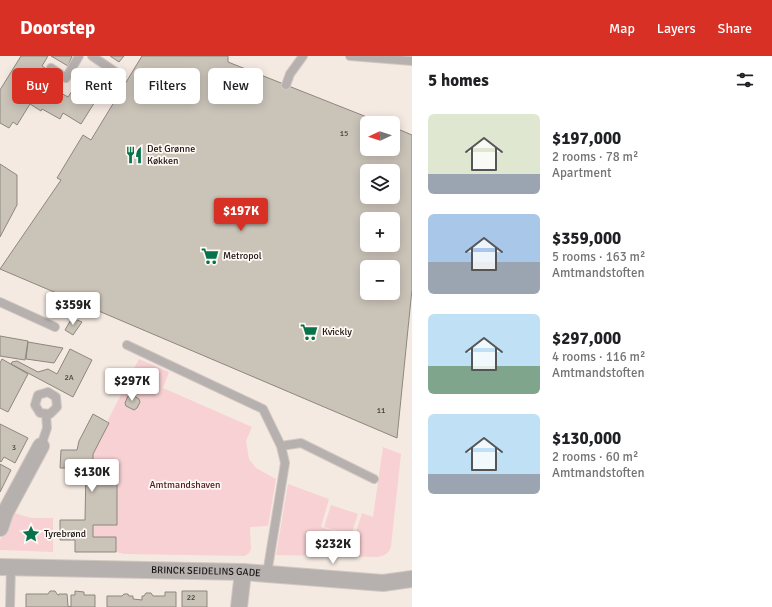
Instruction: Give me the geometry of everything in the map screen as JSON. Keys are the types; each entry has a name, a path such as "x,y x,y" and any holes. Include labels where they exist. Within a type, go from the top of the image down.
{"street":[{"path":"0,528 4,507 42,446"},
{"name":"BRINCK SEIDELINS GADE","path":"5,567 243,572 383,583 412,579"},
{"path":"239,607 243,572"}],"lane":[{"path":"63,76 66,78 79,56"},
{"path":"92,56 110,68"},
{"path":"286,85 290,74 303,56"},
{"path":"350,56 412,61"},
{"path":"0,302 56,327"},
{"path":"127,345 263,409 281,446 285,463 267,574"},
{"path":"42,446 47,428 46,414"},
{"path":"281,446 301,443 374,479"},
{"path":"5,567 10,607"}],"green space":[{"name":"Amtmandshaven","path":"139,359 169,372 163,388 252,427 246,441 249,459 256,468 276,479 268,526 250,527 251,549 245,556 124,554 116,552 116,537 93,537 93,525 117,525 93,466 93,454 109,423 108,420"},
{"path":"383,447 401,454 391,546 388,552 378,557 276,555 288,484 329,499 321,527 350,536 355,535 362,513 373,517"},
{"path":"331,505 358,514 351,535 324,527"},
{"path":"14,513 31,518 53,518 53,552 0,550 0,540 11,516"}],"building":[{"path":"21,56 48,56 42,66 45,68 14,68"},
{"path":"51,56 72,56 68,66"},
{"path":"110,56 124,56 119,62"},
{"name":"Metropol","path":"142,56 228,56 228,62 243,68 208,68 208,104 263,104 263,76 364,116 360,116 360,156 400,156 400,130 412,135 412,289 397,438 0,269 61,180 57,178 83,135 91,140 113,104 126,104 126,82 134,69 134,104 200,104 200,68 135,68"},
{"path":"12,71 12,104 30,104 17,125 13,122 9,128 0,123 0,90"},
{"path":"71,92 71,104 94,104 81,124 63,113 60,119 42,109 41,111 30,104 63,104 63,94 68,97"},
{"path":"0,164 17,175 17,205 0,237"},
{"path":"72,318 82,322 73,335 65,330"},
{"path":"0,336 28,341 25,360 0,356"},
{"path":"28,342 63,348 54,363 26,359"},
{"path":"70,349 92,360 73,397 11,364 12,362 17,361 38,372 48,369 57,374"},
{"path":"2,359 28,374 8,412 0,408 0,363"},
{"path":"132,395 139,399 140,402 134,410 126,406 125,403 128,396"},
{"path":"93,414 109,423 93,454 93,466 117,466 117,525 93,525 93,537 116,537 116,552 75,552 75,540 60,540 60,520 85,520 86,468 60,468 61,450 77,450 79,441"},
{"path":"0,424 28,438 15,463 4,457 1,462 0,461"},
{"path":"0,464 11,470 0,492"},
{"path":"50,591 55,591 58,595 67,594 68,606 71,607 26,607 26,594 48,594"},
{"path":"75,591 84,592 84,595 95,595 95,607 71,607 71,595 75,595"},
{"path":"182,591 207,591 207,607 182,607"},
{"path":"165,592 176,592 176,607 107,607 107,596 122,596 124,594 128,594 129,596 133,596 133,599 142,600 142,596 146,593 151,593 153,596 165,596"}],"place":[{"name":"Det Grønne Køkken","path":"134,155"},
{"name":"Metropol","path":"210,256"},
{"name":"Kvickly","path":"309,332"},
{"name":"Tyrebrønd","path":"31,534"}]}
